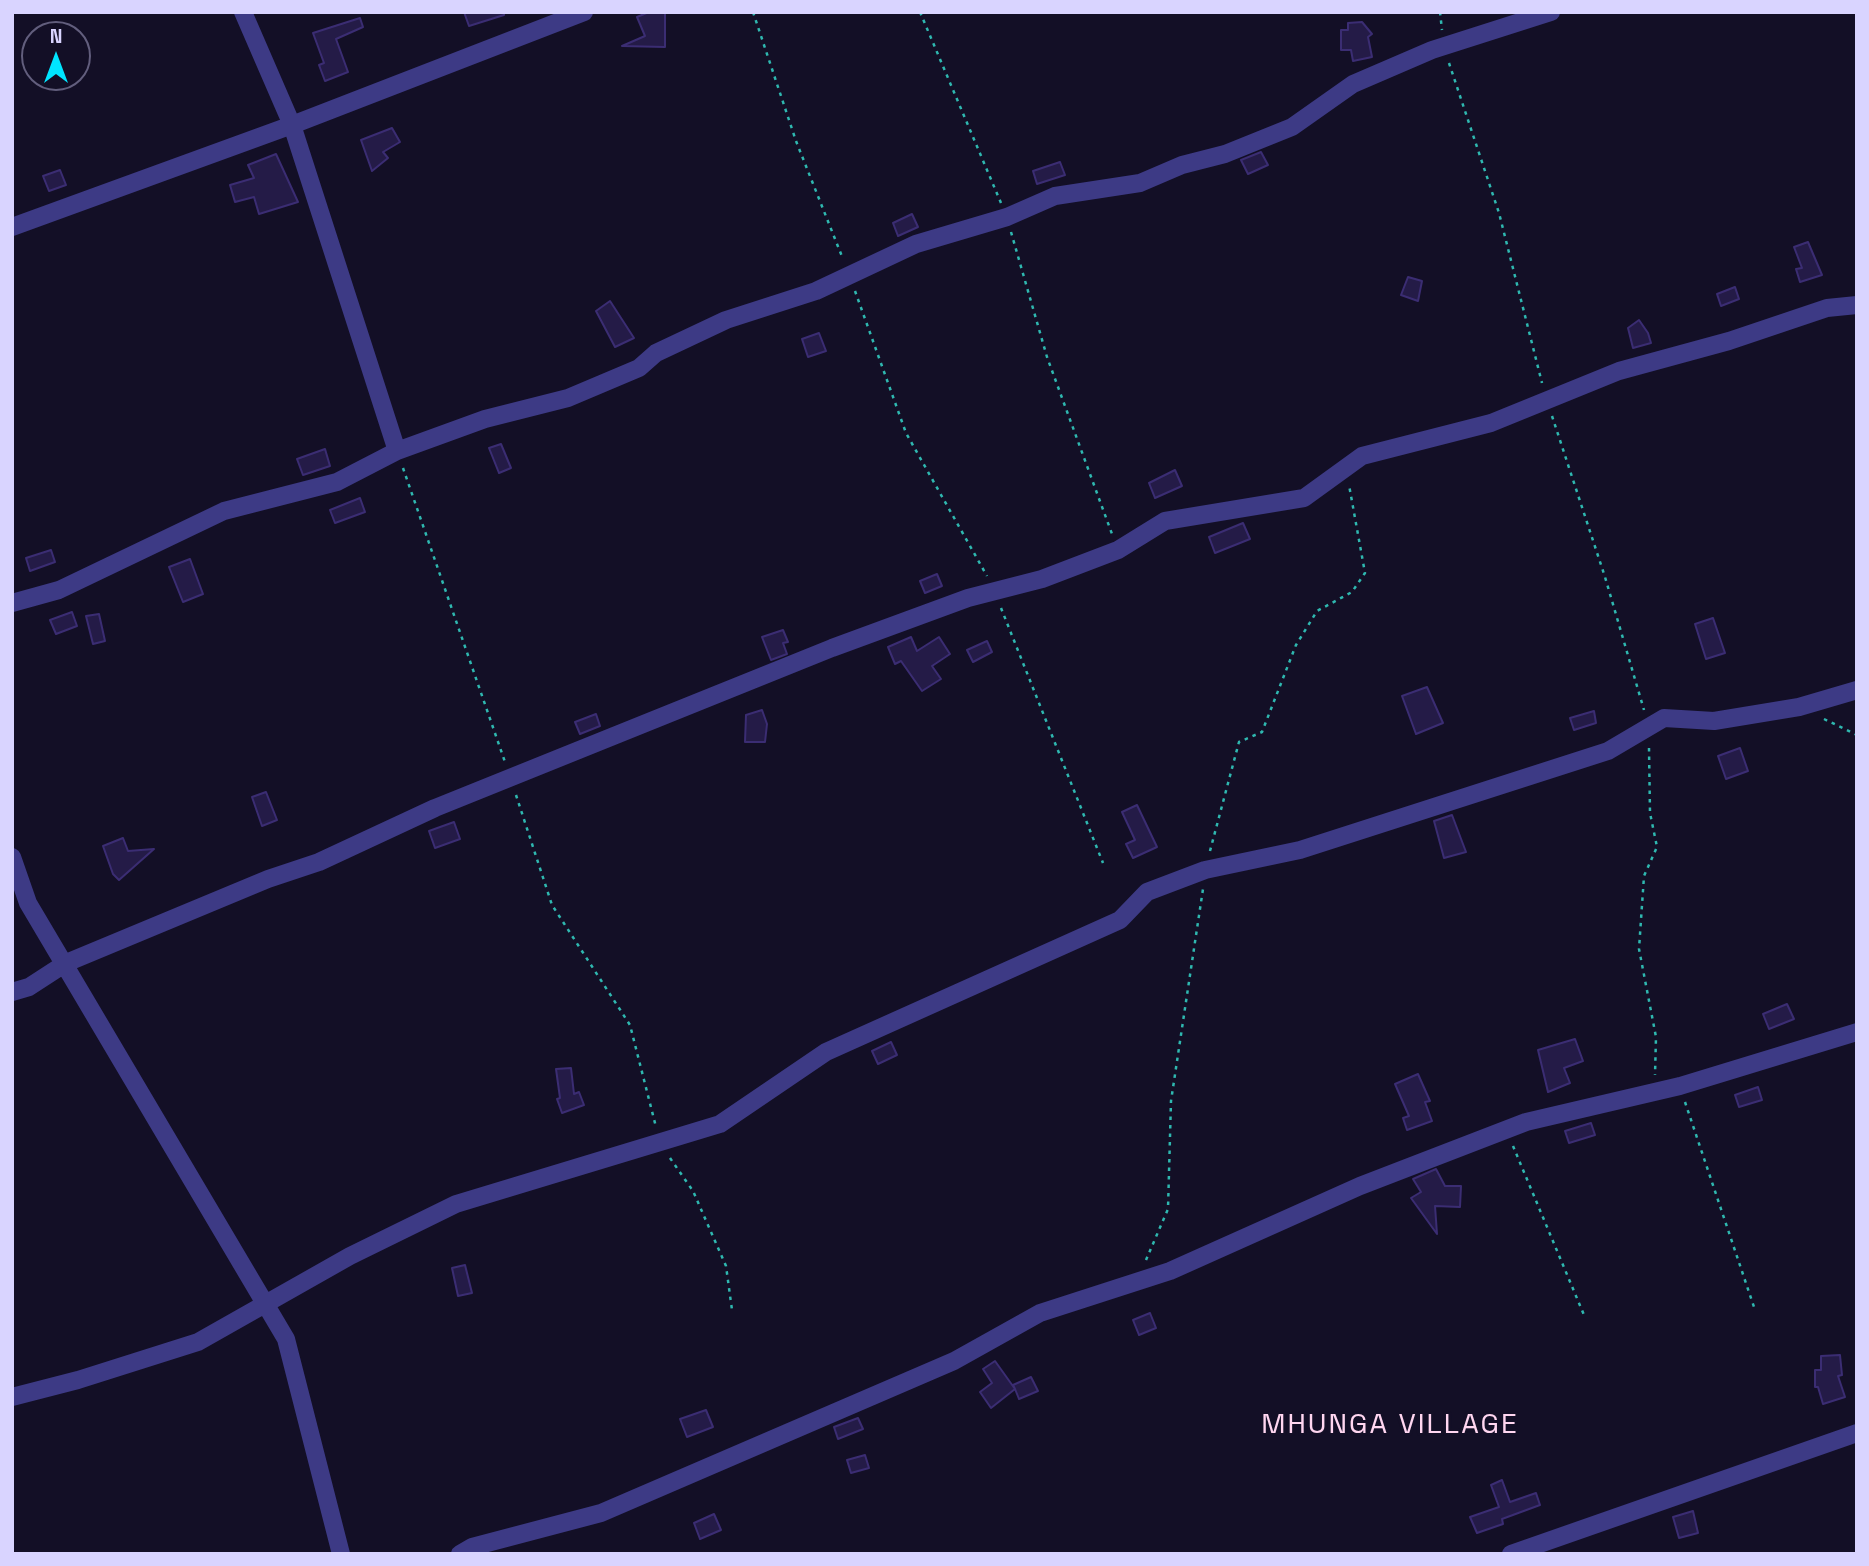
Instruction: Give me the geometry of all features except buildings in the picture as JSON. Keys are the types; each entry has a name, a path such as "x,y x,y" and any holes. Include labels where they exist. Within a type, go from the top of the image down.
{"street":[{"path":"243,12 292,125 397,451"},
{"path":"12,227 292,125 584,12"},
{"path":"12,603 59,590 224,511 337,482 397,451 485,419 568,398 639,368 656,353 726,320 816,291 916,244 1007,217 1055,196 1140,183 1182,165 1259,141 1292,127 1353,84 1443,47 1551,12"},
{"path":"12,992 29,987 66,963 185,912 319,862 435,808 832,649 995,589 1042,579 1118,550 1165,521 1304,498 1362,456 1491,423 1619,371 1729,341 1827,308 1857,305"},
{"path":"12,1396 78,1380 198,1342 349,1256 456,1204 720,1124 826,1052 1119,919 1147,892 1205,870 1300,850 1608,751 1664,718 1714,721 1799,706 1857,690"},
{"path":"12,857 28,903 66,963 286,1339 341,1554"},
{"path":"460,1554 472,1547 601,1513 954,1361 1040,1313 1170,1271 1360,1186 1526,1122 1680,1086 1857,1032"},
{"path":"1511,1554 1857,1433"}],"path":[{"path":"753,12 796,141 849,274 906,433 995,589 1103,863"},
{"path":"920,12 1007,217 1048,357 1118,550"},
{"path":"1440,12 1443,47 1499,213 1547,400 1605,577 1649,727 1650,813 1657,847 1644,876 1639,949 1656,1037 1655,1092"},
{"path":"397,451 552,905 630,1025 660,1143 693,1191 726,1266 732,1310"},
{"path":"1799,706 1857,735"},
{"path":"1680,1086 1755,1310"},
{"path":"1506,1130 1584,1315"}],"district":[{"name":"MHUNGA VILLAGE","path":"1390,1425"}]}
